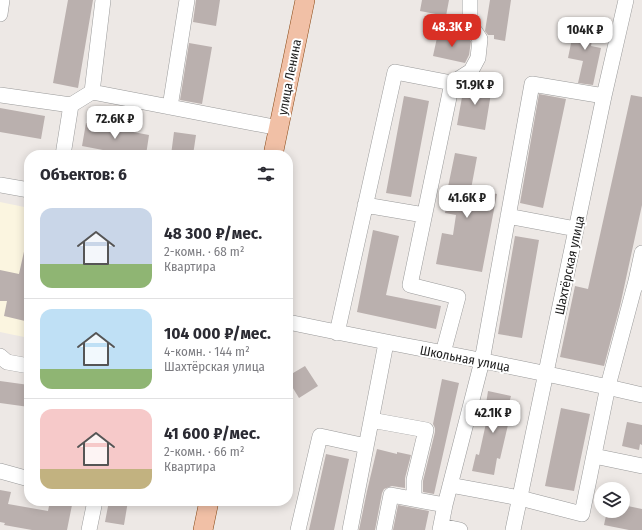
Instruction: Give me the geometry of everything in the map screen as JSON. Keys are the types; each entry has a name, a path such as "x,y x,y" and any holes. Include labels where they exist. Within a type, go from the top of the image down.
{"main road":[{"name":"улица Ленина","path":"274,150 305,0"},
{"path":"203,530 208,506"}],"street":[{"path":"0,14 2,0"},
{"path":"92,92 103,0"},
{"path":"170,107 187,0"},
{"path":"337,333 395,72 452,83 471,71 478,58 480,39 470,24 470,0"},
{"name":"Шахтёрская улица","path":"513,530 604,96 626,0"},
{"path":"443,353 458,297 410,285 452,83"},
{"path":"460,530 440,528 482,361 532,84 604,96"},
{"path":"0,95 71,105 92,92 279,128"},
{"path":"64,150 71,105"},
{"path":"0,185 24,189"},
{"path":"365,205 424,215"},
{"path":"508,216 576,229"},
{"path":"450,485 520,498 582,514 608,386 639,282 642,253"},
{"name":"Школьная улица","path":"293,323 386,343 546,373 642,395"},
{"path":"350,530 386,343"},
{"path":"0,356 6,362 24,365"},
{"path":"371,420 426,430 414,480 414,499"},
{"path":"298,530 320,436 366,446"},
{"path":"594,456 642,466"},
{"path":"0,472 24,478"},
{"path":"384,530 391,496 445,505"},
{"path":"89,530 94,506"}],"shaded area":[{"path":"0,202 24,207 24,337 0,332"}],"building":[{"path":"68,0 93,0 78,88 53,83"},
{"path":"196,0 220,0 216,26 193,22"},
{"path":"422,0 449,0 446,16 420,11"},
{"path":"490,0 511,0 505,41 494,39 494,35 488,35 485,31"},
{"path":"576,19 595,23 591,46 601,48 593,85 578,83 583,61 568,58"},
{"path":"438,33 471,41 469,55 465,63 433,56"},
{"path":"189,43 212,47 202,104 180,100"},
{"path":"468,83 492,87 485,130 457,125 464,86"},
{"path":"539,94 566,99 543,208 520,203"},
{"path":"631,95 642,97 642,205 620,306 604,366 560,357 575,286 588,289"},
{"path":"404,96 429,101 411,197 386,193"},
{"path":"0,108 45,116 41,139 0,132"},
{"path":"86,123 149,135 147,150 103,150 82,146"},
{"path":"174,132 196,135 194,150 172,150"},
{"path":"455,153 477,157 471,189 497,194 482,272 436,264 442,233 453,235 456,215 445,213 450,187 448,187"},
{"path":"373,230 399,236 386,295 441,306 436,329 357,312"},
{"path":"515,236 539,240 522,338 498,334"},
{"path":"24,252 24,321 4,316 7,301 0,301 0,270 19,274"},
{"path":"305,366 318,386 299,398 293,388 293,373"},
{"path":"442,379 459,383 434,494 423,492 423,481 435,432 433,424"},
{"path":"0,381 24,384 24,406 0,403"},
{"path":"488,391 511,396 507,411 511,412 500,459 497,458 494,475 472,471 476,454 479,455 490,405 486,404"},
{"path":"561,408 590,414 574,491 545,486"},
{"path":"627,422 642,425 642,445 640,444 639,450 622,446"},
{"path":"377,449 397,454 397,452 411,455 405,478 405,488 392,486 384,489 375,530 359,530 367,491"},
{"path":"326,454 349,459 334,530 309,530"},
{"path":"0,490 11,492 8,504 48,511 49,506 72,506 67,530 32,530 4,525 5,523 0,522"},
{"path":"398,505 429,511 425,530 393,530"},
{"path":"108,506 127,506 124,525 105,522"},
{"path":"630,506 642,509 642,530 629,530 604,525 606,518 630,518"}]}
